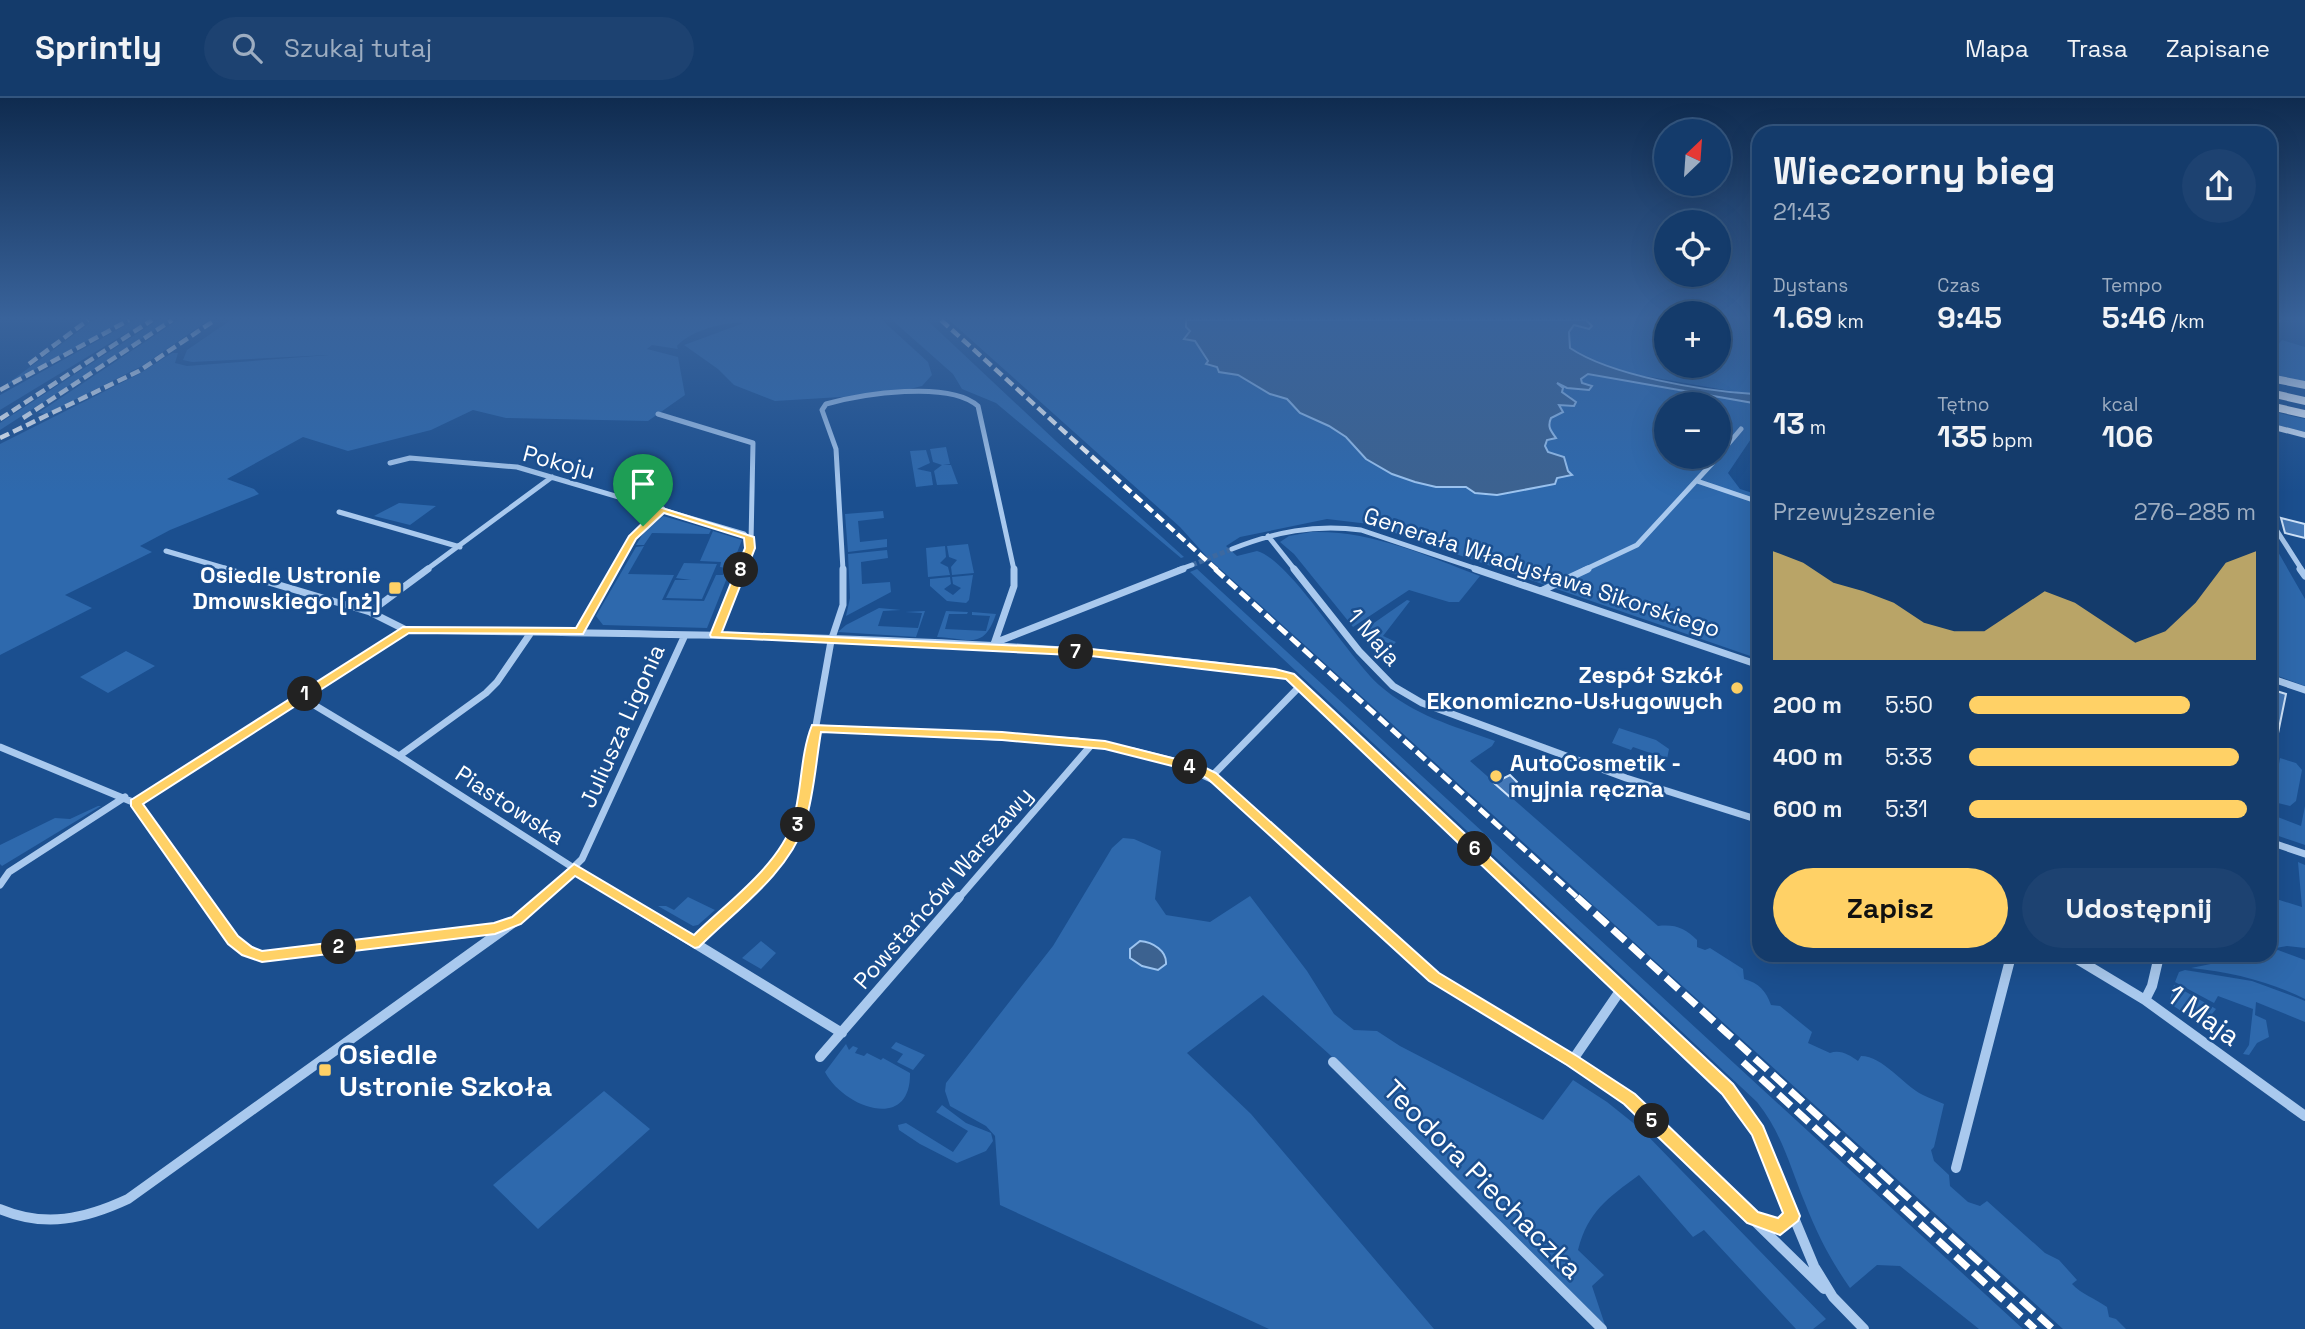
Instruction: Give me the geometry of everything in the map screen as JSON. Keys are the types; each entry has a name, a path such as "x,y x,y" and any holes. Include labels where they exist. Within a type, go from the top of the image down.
{"main road":[{"path":"2277,379 2305,385"},
{"path":"2277,395 2305,401"},
{"path":"2277,408 2305,414"},
{"path":"2277,428 2305,435"}],"street":[{"path":"695,943 776,864 792,839 799,821 831,641 844,605 835,449 823,407 844,400 947,392 971,400 981,412 1014,561 1014,586 993,647"},
{"path":"658,414 753,443 751,542 715,635"},
{"path":"1731,441 1741,429"},
{"name":"Pokoju","path":"390,463 410,458 504,465 744,534 751,542"},
{"path":"1543,590 1637,545 1707,469"},
{"path":"370,612 551,477"},
{"path":"1697,481 1752,500"},
{"path":"579,632 632,538 663,509"},
{"path":"339,512 460,547"},
{"name":"Generała Władysława Sikorskiego","path":"1232,549 1296,527 1361,530 1752,663"},
{"path":"2277,531 2305,576"},
{"name":"1 Maja","path":"1268,536 1359,651 1403,694 1602,769 1752,818"},
{"path":"166,551 370,612 406,630 715,635 993,647 1102,654 1275,672 1290,677 1708,1069 1740,1104 1758,1131 1814,1266 1833,1297"},
{"path":"993,647 1002,640 1192,565"},
{"path":"135,803 406,630"},
{"path":"399,756 486,693 497,682 532,631"},
{"name":"Juliusza Ligonia","path":"0,1209 31,1221 56,1223 89,1216 128,1199 517,920 574,869 587,849 685,635"},
{"path":"2277,680 2305,690"},
{"path":"1212,776 1301,685"},
{"name":"Piastowska","path":"301,697 842,1033"},
{"path":"816,728 1093,743 1200,769 1212,776 1434,977 1572,1060 1630,1099 1864,1329"},
{"name":"Powstańców Warszawy","path":"820,1058 1093,743"},
{"path":"0,747 135,803 233,940 247,951 262,956 485,930 517,920"},
{"path":"0,885 9,872 125,797"},
{"path":"2277,844 2305,854"},
{"path":"1956,1168 2009,962"},
{"name":"1 Maja","path":"2082,962 2144,1000 2305,1116"},
{"path":"2144,1000 2152,986 2158,962"},
{"path":"1572,1060 1622,988"},
{"name":"Teodora Piechaczka","path":"1333,1062 1602,1329"},
{"path":"1753,1218 1780,1227 1792,1216"}],"shaded area":[{"path":"16,377 21,377 0,389"},
{"path":"32,377 54,377 0,410 0,395"},
{"path":"70,377 82,377 0,430 0,423"},
{"path":"92,377 119,377 46,414 38,413"},
{"path":"132,377 682,377 685,395 648,421 506,418 473,410 431,430 348,451 303,437 227,479 254,489 259,494 170,530 140,546 152,552 65,595 92,608 0,655 0,444"},
{"path":"726,377 930,377 922,386 890,394 775,401 734,385"},
{"path":"955,377 988,377 1184,557 1181,558 996,403 962,389"},
{"path":"1013,377 1242,377 1270,394 1287,399 1300,413 1329,426 1346,437 1366,459 1392,474 1436,487 1466,487 1475,493 1497,495 1555,484 1557,478 1572,474 1546,451 1545,446 1552,432 1552,415 1558,405 1569,406 1571,397 1561,392 1556,382 1584,390 1581,379 1583,377 1623,380 1625,377 1644,377 1642,383 1692,392 1654,392 1654,469 1731,469 1728,473 1740,489 1752,493 1752,657 1369,524 1327,519 1240,537 1226,546 1237,556 1257,551 1270,558 1302,590 1366,671 1393,696 1434,719 1495,741 1470,761 1658,926 1675,926 1688,932 1697,940 1697,947 1705,950 1710,948 1743,969 1744,979 1761,988 1771,1005 1780,1006 1812,1032 1808,1043 1830,1053 1845,1053 1858,1061 1861,1056 1869,1057 1915,1090 1944,1104 1931,1150 1934,1161 1949,1175 1950,1186 1968,1202 1980,1206 1987,1201 2045,1253 2059,1260 2077,1280 2072,1284 2107,1307 2109,1317 2116,1319 2126,1329 2063,1329 1207,557 1180,527"},
{"path":"1242,377 1583,377 1582,383 1592,386 1589,390 1567,388 1557,383 1563,388 1562,392 1576,402 1574,406 1559,405 1563,412 1551,418 1549,424 1556,438 1547,440 1545,446 1548,452 1564,457 1572,475 1557,478 1555,484 1497,495 1475,493 1466,487 1436,487 1392,474 1366,459 1346,437 1300,413 1287,399 1270,394"},
{"path":"1608,377 1648,377 1752,394 1752,403 1731,399 1731,392 1691,392"},
{"path":"1752,377 1752,395 1656,378 1731,378"},
{"path":"2277,377 2305,377 2305,383"},
{"path":"1731,399 1752,403 1752,437 1731,469"},
{"path":"2277,413 2305,419 2305,432 2277,425"},
{"path":"946,447 950,464 943,465 951,465 958,484 937,485 934,471 942,465 933,462 930,449"},
{"path":"926,450 930,463 917,469 931,472 933,485 916,487 910,451"},
{"path":"399,503 436,506 410,525 374,516"},
{"path":"883,511 884,518 858,521 860,542 887,539 887,547 848,552 845,514"},
{"path":"663,516 711,530 709,534 652,533 644,545 636,545 644,532"},
{"path":"713,531 742,540 707,628 603,625 596,616 636,547 644,546 628,574 674,575 662,600 704,601 716,575 723,575 726,568 720,567 721,562 700,561"},
{"path":"1311,532 1355,535 1397,545 1480,576 1459,602 1449,602 1409,590 1353,627 1294,554 1280,542 1289,536"},
{"path":"968,544 974,573 952,575 951,567 957,560 949,557 947,546"},
{"path":"945,546 946,557 940,563 948,567 950,575 928,577 926,548"},
{"path":"887,550 888,558 861,562 862,584 890,582 891,592 846,616 850,598 848,554"},
{"path":"2277,550 2305,599 2305,686 2277,676"},
{"path":"684,563 717,564 702,599 666,598 675,580 691,580 676,578"},
{"path":"1197,569 2023,1329 1979,1329 1900,1266 1877,1265 1850,1288 1820,1236 1779,1138 1757,1102 1190,572"},
{"path":"973,575 969,600 966,603 947,601 930,586 930,579 950,577 951,584 944,589 953,595 961,588 953,584 952,577"},
{"path":"1407,600 1410,601 1383,636 1396,642 1393,645 1373,637 1368,629 1371,625"},
{"path":"879,608 901,610 883,611 878,626 918,628 922,613 905,612 925,611 916,637 838,632 846,625"},
{"path":"946,611 968,612 949,614 945,629 986,631 990,616 972,615 972,612 996,614 986,633 981,638 967,640 937,637"},
{"path":"126,651 155,666 108,693 80,677"},
{"path":"1619,728 1656,740 1669,749 1667,759 1657,753 1656,755 1633,747 1631,750 1612,743"},
{"path":"2280,758 2296,763 2302,770 2296,801 2290,806 2277,803"},
{"path":"101,806 2,866 0,864 0,845 55,818 70,819"},
{"path":"2305,806 2305,845 2277,835 2277,817 2301,826"},
{"path":"1123,838 1134,839 1161,851 1155,899 1166,915 1210,922 1250,896 1307,971 1334,1014 1354,1030 1377,1031 1400,1046 1543,1120 1573,1080 1607,1102 1642,1130 1826,1319 1813,1329 1796,1329 1704,1230 1693,1237 1639,1175 1601,1206 1587,1225 1578,1250 1604,1275 1592,1286 1605,1325 1329,1054 1263,995 1187,1053 1251,1114 1434,1329 1269,1329 1000,1205 995,1136 986,1126 950,1106 945,1091 946,1083 1053,946 1112,848"},
{"path":"2298,862 2305,865 2305,948 2277,948 2277,899 2302,907"},
{"path":"688,897 715,910 698,925 693,926 658,906 674,910"},
{"path":"761,941 776,953 761,969 742,958"},
{"path":"1140,941 1158,948 1166,959 1166,964 1158,970 1142,966 1130,958 1130,949"},
{"path":"2277,950 2305,960 2305,999 2249,978 2191,968 2220,962 2277,962"},
{"path":"2185,970 2252,981 2305,1001 2305,1022 2256,1002 2255,1015 2266,1020 2269,1037 2257,1043 2249,1055 2243,1054 2249,1045 2253,1009 2218,996 2214,1003 2175,982 2179,972"},
{"path":"2174,985 2216,1009 2212,1014 2218,1018 2210,1030 2169,1003"},
{"path":"896,1042 925,1055 913,1070 897,1062 903,1054 891,1048"},
{"path":"846,1044 849,1050 853,1046 858,1048 855,1053 864,1056 867,1053 881,1060 883,1058 910,1073 907,1092 900,1103 888,1108 860,1104 834,1085 825,1072"},
{"path":"604,1091 650,1129 538,1229 493,1185"},
{"path":"942,1105 966,1123 991,1133 993,1141 986,1151 957,1163 899,1130 898,1125 906,1123 953,1152 968,1131 936,1112"}],"building":[{"path":"2281,518 2305,524 2305,538 2285,533"},
{"path":"2277,691 2286,694 2277,738"},
{"path":"1510,775 1517,782 1510,797 1494,783"}],"tunnel":[{"path":"1192,565 1232,549"}],"railway":[{"path":"0,390 23,377"},
{"path":"0,419 64,377"},
{"path":"23,418 85,377"},
{"path":"0,438 126,377"},
{"path":"1004,377 1217,570"},
{"path":"1215,569 1579,899"},
{"path":"1577,897 2053,1329"},
{"path":"1743,1062 2035,1329"}],"place":[{"name":"Osiedle Ustronie Dmowskiego [nż]","path":"395,588"},
{"name":"Zespół Szkół Ekonomiczno-Usługowych","path":"1737,688"},
{"name":"AutoCosmetik - myjnia ręczna","path":"1496,776"},
{"name":"Osiedle Ustronie Szkoła","path":"325,1070"}],"route":[{"path":"663,509 749,537 750,548 715,635 1091,653 1275,672 1290,677 1727,1089 1758,1131 1775,1167 1792,1216 1780,1227 1753,1218 1630,1099 1572,1060 1434,977 1212,776 1200,769 1105,745 1002,736 816,728 799,821 792,839 776,864 695,943 574,869 517,920 495,929 262,956 247,951 233,940 135,803 406,630 579,632 632,538 643,526 663,509"}]}
